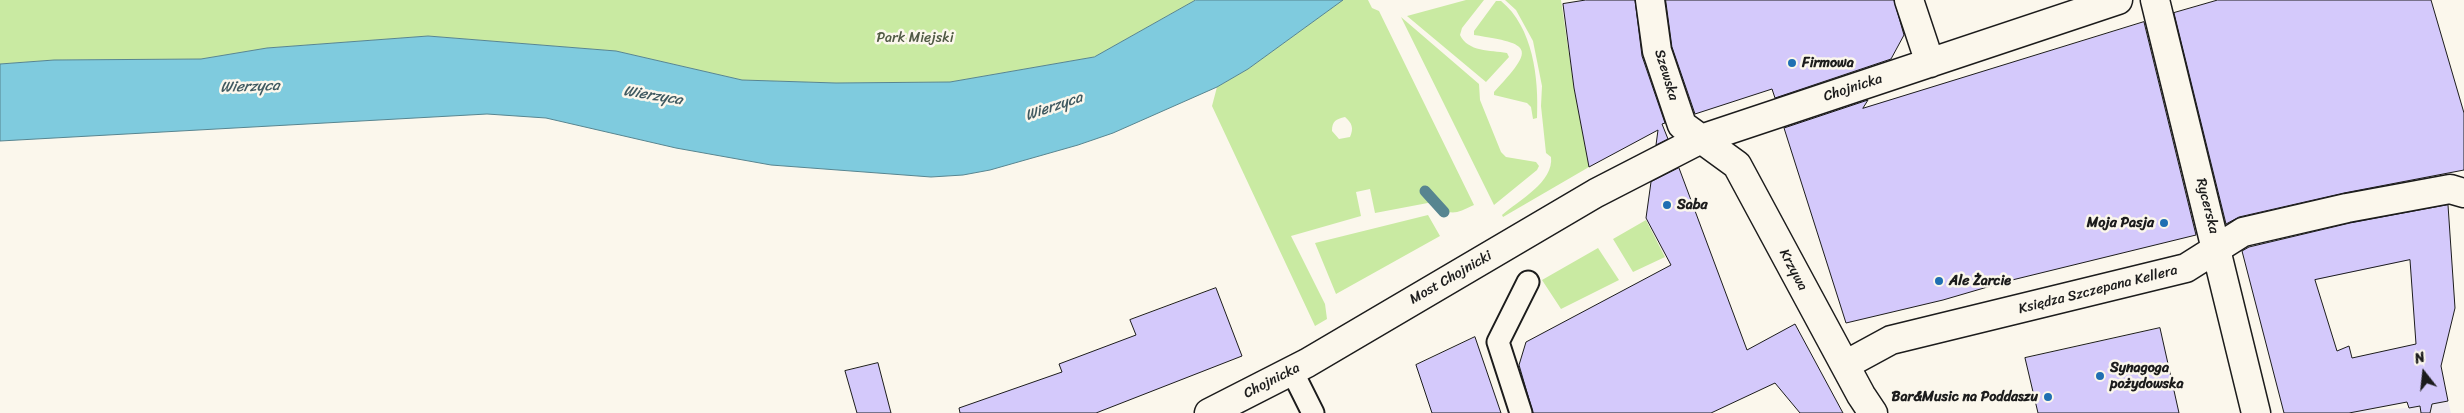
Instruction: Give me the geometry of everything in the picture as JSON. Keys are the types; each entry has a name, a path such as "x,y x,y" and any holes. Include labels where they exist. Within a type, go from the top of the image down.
{"street":[{"name":"Szewska","path":"1650,0 1657,51 1682,126 1701,139"},
{"path":"1909,0 1930,63"},
{"name":"Chojnicka","path":"1596,193 1701,139 2118,0"},
{"name":"Rycerska","path":"2155,0 2256,413"},
{"name":"Krzywa","path":"1701,139 1737,165 1873,413"},
{"name":"Księdza Szczepana Kellera","path":"1845,365 1892,340 2186,268 2243,232 2348,208 2450,189 2464,193"},
{"name":"Most Chojnicki","path":"1300,367 1596,193"},
{"name":"Chojnicka","path":"1209,413 1300,367"}],"lane":[{"path":"1521,413 1498,342 1528,282"},
{"path":"1300,367 1313,413"}],"shaded area":[{"path":"2448,401 2451,413 2349,413 2366,410 2409,408"}],"green space":[{"name":"Park Miejski","path":"0,0 1196,0 1094,57 950,82 836,83 742,80 616,51 428,36 267,48 201,59 54,60 0,64"},
{"path":"1343,0 1368,0 1372,8 1379,11 1474,205 1457,212 1448,212 1433,202 1375,213 1370,189 1356,192 1361,216 1291,236 1325,304 1327,319 1315,326 1212,106 1217,87 1248,69","holes":["1345,117 1351,124 1352,131 1350,137 1339,139 1332,131 1333,125 1335,121"]},
{"path":"1466,0 1484,0 1462,28 1460,35 1464,41 1468,45 1480,49 1507,53 1509,57 1486,82 1407,16"},
{"path":"1505,0 1561,0 1574,88 1589,167 1503,217 1502,215 1526,197 1541,182 1547,174 1551,157 1546,153 1541,106 1542,86 1533,41 1516,10"},
{"path":"1496,1 1501,1 1512,12 1527,39 1535,70 1537,118 1533,119 1531,107 1527,103 1494,95 1494,92 1516,66 1521,57 1522,50 1517,45 1508,42 1474,35 1474,31"},
{"path":"1401,17 1479,84 1480,100 1501,152 1506,157 1536,162 1539,166 1537,170 1494,205"},
{"path":"1428,215 1440,236 1336,294 1315,243"},
{"path":"1646,220 1665,257 1633,272 1613,239"},
{"path":"1598,248 1619,280 1561,309 1542,280"}],"water":[{"name":"Wierzyca","path":"1196,0 1343,0 1248,69 1217,87 1113,133 990,170 963,175 931,177 771,165 676,148 546,118 487,114 0,141 0,64 54,60 201,59 267,48 428,36 616,51 742,80 836,83 950,82 1094,57"}],"building":[{"path":"1586,0 1635,0 1642,56 1665,123 1662,124 1668,139 1656,145 1658,130 1589,167 1574,88 1563,4"},
{"path":"1666,0 1894,0 1904,35 1891,59 1775,98 1772,89 1695,114 1672,47"},
{"path":"2218,0 2431,0 2464,113 2464,170 2344,193 2239,217 2226,224 2174,13"},
{"path":"2144,22 2196,235 1846,323 1784,128 1868,100 1863,108"},
{"path":"1679,168 1747,350 1795,324 1843,413 1800,413 1775,383 1711,413 1533,413 1519,365 1526,342 1671,265 1646,218 1651,182"},
{"path":"2448,205 2455,308 2441,366 2448,401 2432,404 2430,413 2421,413 2420,406 2409,408 2407,402 2349,413 2284,413 2242,251 2249,247 2350,223","holes":["2410,260 2416,344 2352,358 2349,346 2337,351 2315,280"]},
{"path":"1216,288 1242,356 1096,413 960,413 959,408 1062,372 1059,364 1136,335 1130,320"},
{"name":"Synagoga pożydowska","path":"2160,328 2179,413 2038,413 2025,358"},
{"path":"1475,337 1501,413 1432,413 1416,365"},
{"path":"878,363 891,413 857,413 845,371"}],"waterway":[{"path":"1425,191 1444,212"}],"place":[{"name":"Firmowa","path":"1792,63"},
{"name":"Saba","path":"1667,205"},
{"name":"Moja Pasja","path":"2164,223"},
{"name":"Ale Żarcie","path":"1939,281"},
{"name":"Synagoga pożydowska","path":"2100,376"},
{"name":"Bar&Music na Poddaszu","path":"2048,397"}]}
